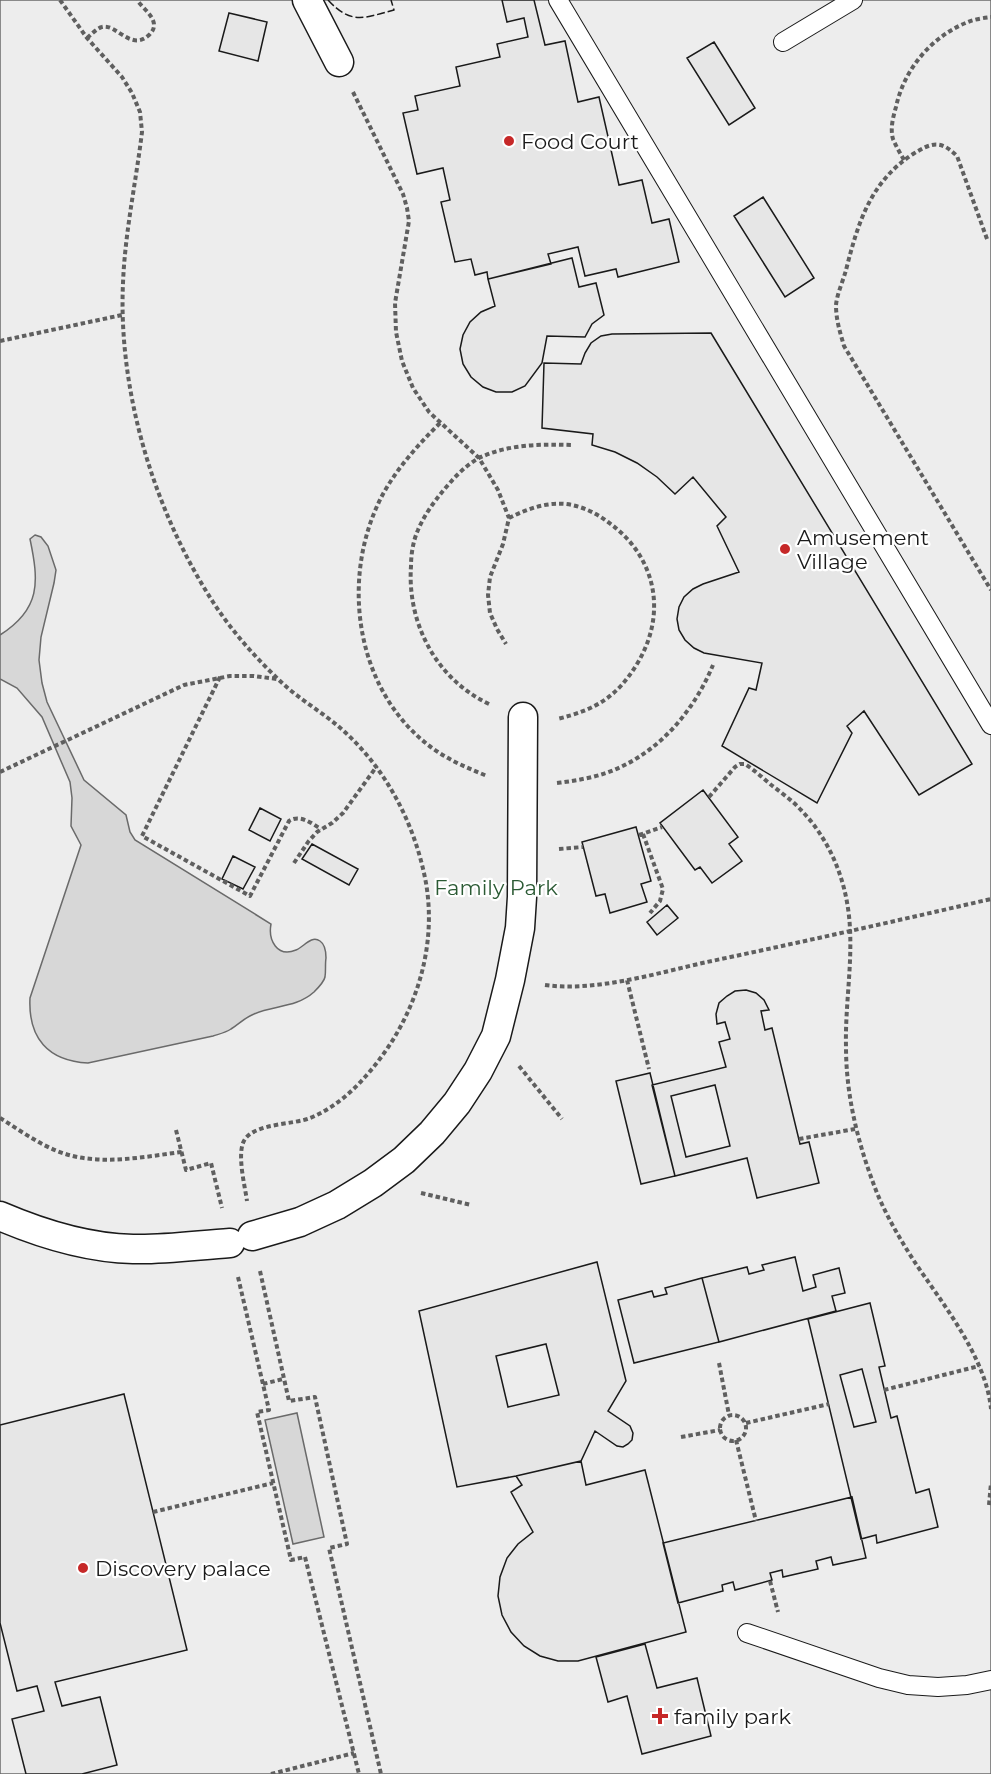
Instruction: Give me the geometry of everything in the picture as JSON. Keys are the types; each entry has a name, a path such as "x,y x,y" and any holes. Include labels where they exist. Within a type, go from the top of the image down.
{"street":[{"path":"307,0 339,62"},
{"path":"0,1216 56,1236 104,1246 134,1249 241,1239 300,1222 337,1205 373,1183 404,1160 432,1133 457,1103 478,1071 496,1036 520,928 523,717"}],"lane":[{"path":"558,0 991,725"},
{"path":"783,42 853,0"},
{"path":"747,1633 879,1678 908,1685 938,1687 967,1685 991,1680"}],"path":[{"path":"60,0 87,38 122,77 140,112 142,132 125,254 123,314 129,383 136,417 164,506 187,558 214,604 247,647 277,679 338,726 376,766 404,812 417,848 426,885 428,914 422,974 399,1032 380,1060 347,1096 334,1106 310,1118 254,1132 242,1143 240,1151 241,1239 269,1410 256,1413 291,1560 305,1557 359,1774"},
{"path":"87,38 100,27 105,26 128,39 142,39 149,35 154,25 153,19 137,0"},
{"path":"904,160 893,140 892,131 898,97 906,78 932,44 950,31 969,21 991,17"},
{"path":"339,62 408,208 408,235 395,303 396,332 402,361 413,388 429,412 479,458 498,490 509,518 503,544 490,577 488,595 490,613 507,644"},
{"path":"987,239 957,156 950,149 933,144 904,160 878,186 856,232 836,304 838,325 844,346 991,590"},
{"path":"0,341 123,314"},
{"path":"440,423 398,469 382,496 370,526 362,558 358,589 360,622 366,652 377,681 393,708 413,731 437,752 464,767 493,778 523,783 552,784 580,780 607,773 632,761 656,745 676,726 704,687 713,665"},
{"path":"509,518 543,505 566,504 582,508 600,516 621,531 639,553 648,570 654,592 655,614 651,636 642,656 628,679 617,691 601,703 579,714 551,720 523,717 485,702 468,692 450,676 434,656 421,634 413,609 410,583 411,556 417,532 429,509 457,475 479,458 501,450 527,445 573,445"},
{"path":"0,772 184,686 220,677 254,676 277,679"},
{"path":"220,677 142,836 250,896 289,821 294,818 304,819 321,829"},
{"path":"709,798 735,767 745,764 801,810 821,835 836,863 849,908 846,1048 855,1129 878,1194 894,1228 947,1309 979,1366 991,1408"},
{"path":"294,863 308,842 343,813 376,766"},
{"path":"650,913 660,901 663,890 641,834 662,827"},
{"path":"510,980 562,986 627,980 850,932 991,898"},
{"path":"627,980 649,1069"},
{"path":"496,1036 562,1119"},
{"path":"0,1118 57,1151 77,1157 117,1160 182,1152"},
{"path":"799,1138 855,1129"},
{"path":"176,1130 186,1170 211,1163 241,1239 289,1401 315,1397 347,1544 329,1548 381,1774"},
{"path":"719,1364 729,1415"},
{"path":"884,1390 979,1366"},
{"path":"263,1384 284,1379"},
{"path":"746,1423 829,1404"},
{"path":"729,1415 736,1415 746,1423 746,1430 742,1437 736,1440 725,1439 720,1430 720,1424 729,1415"},
{"path":"681,1437 720,1430"},
{"path":"736,1440 756,1521"},
{"path":"153,1512 273,1483"},
{"path":"989,1505 991,1483"},
{"path":"271,1774 354,1754"}],"shaded area":[{"name":"Family Park","path":"0,0 991,0 991,1774 0,1774"},
{"path":"35,535 41,537 48,546 56,570 41,637 39,660 42,683 47,702 84,780 126,815 130,832 135,840 271,924 271,936 279,950 289,952 296,950 314,939 322,943 326,954 325,977 319,987 307,997 292,1004 254,1014 229,1030 213,1036 88,1063 62,1058 43,1045 37,1036 30,1012 30,998 81,845 71,826 70,782 42,717 17,688 0,679 0,635 23,615 34,593 35,568 30,539"},
{"path":"297,1413 324,1537 293,1544 265,1420"}],"building":[{"name":"Food Court","path":"502,0 534,0 545,45 565,41 578,102 599,97 619,185 642,180 652,223 669,219 679,262 618,277 616,269 585,276 578,247 548,254 551,264 488,279 487,272 475,275 471,259 455,262 441,202 450,200 443,168 417,174 403,113 418,110 415,96 460,86 456,67 500,57 497,44 528,37 524,18 507,22"},
{"path":"229,13 267,22 258,61 219,51"},
{"path":"714,42 755,108 729,125 687,58"},
{"path":"763,197 814,278 785,297 734,216"},
{"path":"572,258 579,287 596,283 604,315 592,324 585,337 547,336 542,363 525,386 512,392 496,392 483,387 471,377 463,364 460,349 463,335 470,322 481,312 495,306 488,279"},
{"name":"Amusement Village","path":"711,333 972,764 919,795 864,711 847,726 852,733 817,803 722,746 749,688 756,690 762,663 704,653 694,648 679,630 677,619 684,597 693,589 739,572 717,526 726,517 693,477 675,494 637,463 615,452 592,445 593,434 542,428 544,363 581,364 591,343 601,336 612,334"},
{"path":"703,790 738,837 729,844 742,861 712,883 700,867 695,870 660,823"},
{"path":"260,808 281,819 270,841 249,830"},
{"path":"636,827 651,881 641,884 647,902 610,913 605,894 596,896 582,842"},
{"path":"312,844 358,869 349,885 302,859"},
{"path":"233,856 255,867 243,889 222,879"},
{"path":"667,905 678,918 657,935 647,922"},
{"path":"746,990 756,993 764,1000 769,1010 761,1011 765,1030 772,1028 800,1144 809,1142 819,1183 757,1198 747,1158 675,1176 652,1085 726,1067 719,1042 730,1039 725,1022 717,1024 716,1014 719,1003 735,991","holes":["715,1085 730,1146 686,1157 671,1096"]},
{"path":"650,1073 675,1176 641,1184 616,1081"},
{"path":"795,1257 803,1291 816,1287 813,1275 839,1268 845,1293 832,1296 836,1311 719,1342 702,1278 747,1267 749,1274 764,1270 762,1265"},
{"path":"597,1262 626,1381 608,1411 630,1426 633,1433 632,1440 623,1447 617,1446 595,1431 581,1461 457,1487 419,1311","holes":["546,1344 559,1395 508,1407 496,1356"]},
{"path":"702,1278 719,1342 634,1363 618,1300 652,1291 654,1297 667,1294 665,1288"},
{"path":"870,1303 885,1366 879,1367 891,1418 897,1416 916,1493 929,1489 938,1527 877,1543 876,1535 861,1539 808,1319","holes":["862,1369 876,1422 854,1427 840,1375"]},
{"name":"Discovery palace","path":"124,1394 187,1650 55,1682 62,1706 100,1697 117,1765 82,1774 26,1774 12,1719 44,1711 37,1686 17,1691 0,1623 0,1425"},
{"path":"581,1461 586,1485 645,1470 686,1632 578,1661 558,1661 540,1656 524,1646 511,1632 502,1615 498,1596 500,1577 507,1558 518,1544 533,1532 511,1492 522,1485 516,1476"},
{"path":"852,1497 866,1558 833,1565 831,1557 816,1561 818,1569 783,1577 782,1570 770,1573 772,1580 735,1590 733,1582 722,1585 723,1591 678,1603 663,1543"},
{"path":"645,1644 657,1688 697,1678 711,1736 642,1754 627,1696 608,1702 596,1657"}],"fence":[{"path":"328,0 344,13 358,17 394,10 391,0"}],"place":[{"name":"Food Court","path":"509,141"},
{"name":"Amusement Village","path":"785,549"},
{"name":"Discovery palace","path":"83,1568"},
{"name":"family park","path":"660,1716"}]}
